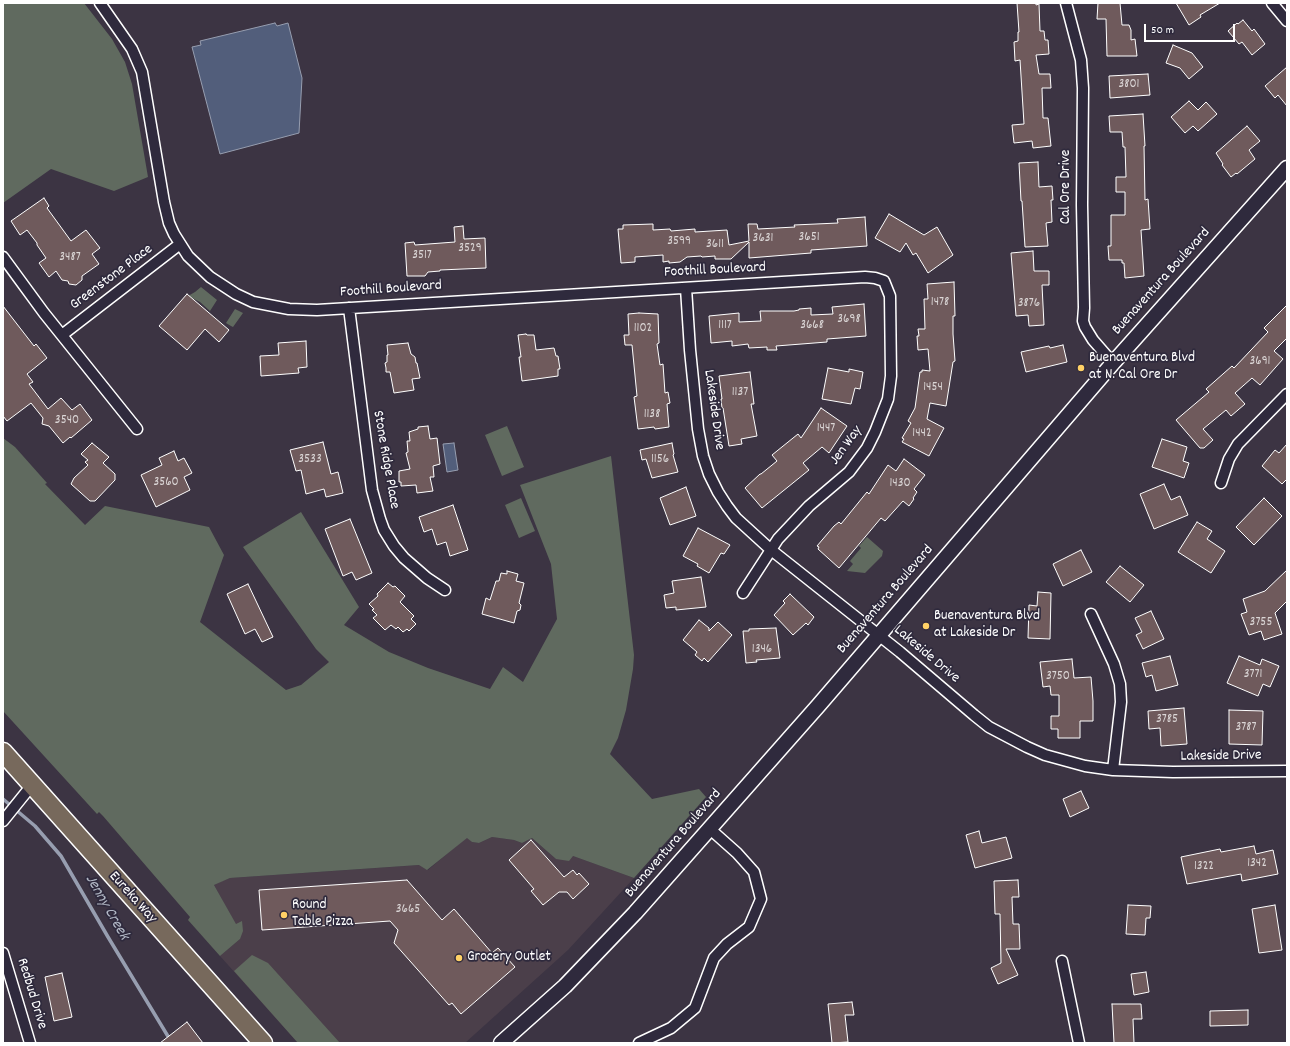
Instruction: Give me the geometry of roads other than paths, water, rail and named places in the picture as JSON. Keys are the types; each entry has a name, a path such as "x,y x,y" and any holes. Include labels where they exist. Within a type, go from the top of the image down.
{"highway":[{"name":"Eureka Way","path":"3,752 263,1043"}],"main road":[{"name":"Buenaventura Boulevard","path":"501,1043 565,986 623,927 818,706 1113,363 1287,168"}],"street":[{"name":"Foothill Boulevard","path":"100,3 132,49 142,72 164,202 171,229 188,256 210,277 236,294 253,302 289,310 317,310 865,277 884,281"},
{"name":"Cal Ore Drive","path":"1066,3 1080,60 1083,88 1083,321 1093,340 1113,363"},
{"path":"1272,3 1287,21"},
{"name":"Greenstone Place","path":"62,335 180,244"},
{"path":"3,257 62,335 137,429"},
{"name":"Jen Way","path":"743,593 770,548 809,506 849,472 867,448 881,418 888,399 891,376 890,296 884,281"},
{"name":"Lakeside Drive","path":"686,288 690,350 698,429 703,456 709,474 727,506 736,518 770,548 989,727 1045,755 1085,766 1113,770 1204,773 1287,771"},
{"name":"Stone Ridge Place","path":"349,308 372,490 382,524 389,539 404,558 427,578 445,590"},
{"path":"1221,483 1229,459 1238,444 1286,398"},
{"path":"1091,614 1114,664 1120,684 1121,702 1113,770"},
{"path":"3,821 32,785"},
{"path":"639,1043 671,1028 695,1008 714,958 727,944 749,927 761,899 754,872 737,853 710,829"},
{"name":"Redbud Drive","path":"3,953 30,1043"},
{"path":"1062,961 1079,1043"}],"water":[{"path":"275,23 277,26 288,23 302,78 299,133 220,154 192,47 201,45 200,41"},
{"path":"454,443 458,470 447,472 443,444"}],"waterway":[{"name":"Jenny Creek","path":"3,799 35,826 61,856 172,1043"}],"place":[{"name":"Buenaventura Blvd at N. Cal Ore Dr","path":"1081,368"},
{"name":"Buenaventura Blvd at Lakeside Dr","path":"926,626"},
{"name":"Round Table Pizza","path":"284,915"},
{"name":"Grocery Outlet","path":"459,958"}]}
